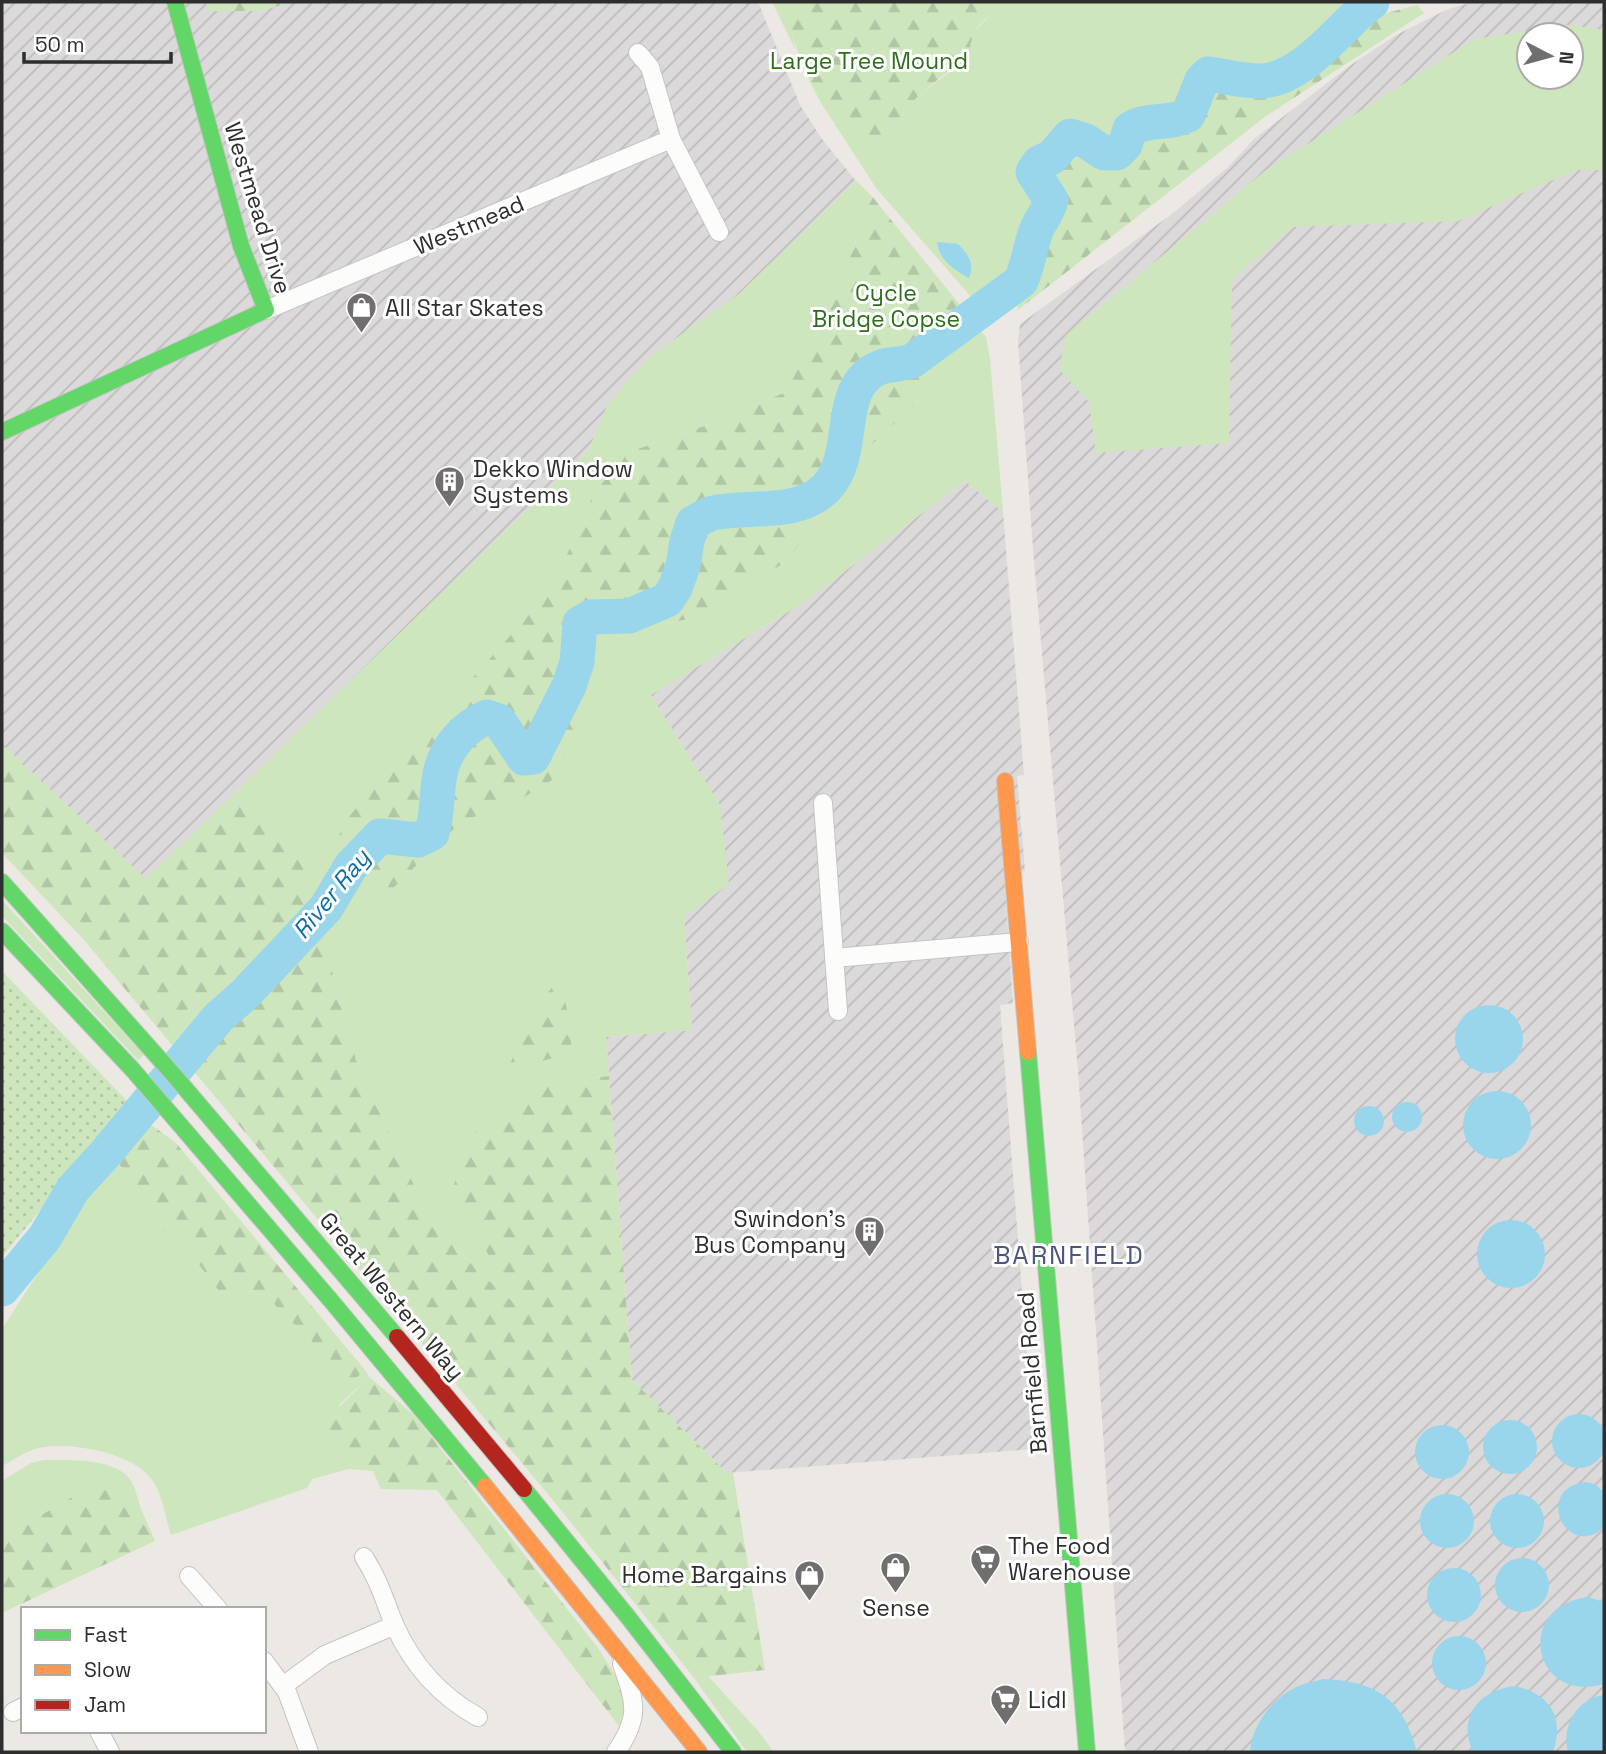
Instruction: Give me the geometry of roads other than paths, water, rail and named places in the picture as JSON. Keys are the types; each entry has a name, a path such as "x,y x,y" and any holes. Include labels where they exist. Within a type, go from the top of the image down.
{"main road":[{"name":"Westmead Drive","path":"2,432 266,310 241,246 175,2"},
{"name":"Barnfield Road","path":"1005,781 1087,1752"},
{"name":"Great Western Way","path":"2,882 151,1048 362,1294 640,1633 733,1752"},
{"path":"2,932 132,1069 416,1401 699,1752"}],"street":[{"path":"638,53 650,67 671,139 719,232"},
{"name":"Westmead","path":"266,310 671,139"},
{"path":"823,803 838,1011"},
{"path":"834,958 1019,942"},
{"path":"364,1557 383,1590 407,1650 430,1681 459,1707 478,1717"},
{"path":"188,1576 216,1607"},
{"path":"283,1686 325,1656 395,1625"},
{"path":"616,1752 627,1734 635,1709 634,1696 618,1651"},
{"path":"266,1664 292,1703 309,1752"},
{"path":"100,1733 110,1752"}],"water":[{"path":"937,242 958,244 962,248 971,263 969,278 944,259"},
{"path":"1489,1005 1502,1007 1513,1015 1521,1026 1521,1052 1513,1063 1502,1071 1489,1073 1476,1071 1465,1063 1457,1052 1455,1039 1457,1026 1465,1015 1476,1007"},
{"path":"1497,1091 1510,1094 1521,1101 1528,1112 1531,1125 1528,1138 1521,1149 1510,1156 1497,1159 1484,1156 1473,1149 1466,1138 1463,1125 1466,1112 1473,1101 1484,1094"},
{"path":"1407,1102 1418,1106 1422,1117 1418,1128 1407,1132 1396,1128 1392,1117 1396,1106"},
{"path":"1369,1106 1380,1110 1384,1121 1380,1132 1369,1136 1358,1132 1354,1121 1358,1110"},
{"path":"1518,1220 1539,1235 1545,1247 1543,1267 1535,1278 1518,1288 1504,1288 1487,1278 1479,1267 1477,1247 1487,1230 1498,1222"},
{"path":"1579,1414 1598,1422 1606,1441 1598,1460 1579,1468 1560,1460 1552,1441 1560,1422"},
{"path":"1510,1420 1529,1428 1537,1447 1529,1466 1510,1474 1491,1466 1483,1447 1491,1428"},
{"path":"1442,1425 1461,1433 1469,1452 1461,1471 1442,1479 1423,1471 1415,1452 1423,1433"},
{"path":"1586,1482 1595,1484 1604,1492 1604,1527 1590,1535 1578,1536 1568,1530 1561,1520 1558,1508 1561,1496 1570,1487"},
{"path":"1447,1494 1466,1502 1474,1521 1466,1540 1447,1548 1428,1540 1420,1521 1428,1502"},
{"path":"1517,1494 1536,1502 1544,1521 1536,1540 1517,1548 1498,1540 1490,1521 1498,1502"},
{"path":"1522,1558 1541,1566 1549,1585 1541,1604 1522,1612 1503,1604 1495,1585 1503,1566"},
{"path":"1454,1568 1473,1576 1481,1595 1473,1614 1454,1622 1435,1614 1427,1595 1435,1576"},
{"path":"1588,1597 1604,1602 1604,1684 1580,1687 1561,1681 1548,1668 1541,1652 1541,1634 1549,1618 1564,1604"},
{"path":"1459,1636 1478,1644 1486,1663 1478,1682 1459,1690 1440,1682 1432,1663 1440,1644"},
{"path":"1323,1679 1358,1684 1385,1696 1404,1719 1417,1752 1250,1752 1259,1723 1279,1698 1302,1684"},
{"path":"1515,1686 1537,1695 1552,1709 1557,1728 1553,1752 1473,1752 1468,1727 1474,1707 1491,1693"},
{"path":"1604,1695 1604,1752 1568,1752 1567,1733 1573,1715 1586,1702"}],"waterway":[{"name":"River Ray","path":"2,1289 45,1237 73,1189 218,1018 245,994 326,908 351,866 380,836 418,840 432,833 443,764 451,747 463,733 487,717 499,721 524,758 533,757 569,686 577,662 580,623 591,617 629,616 667,600 675,588 683,566 693,523 713,513 787,507 814,497 826,488 836,474 842,457 851,404 866,376 881,367 912,361 1021,281 1036,231 1051,200 1033,172 1039,163 1052,157 1070,136 1086,141 1104,153 1117,153 1125,145 1130,129 1188,115 1202,80 1208,74 1263,81 1294,70 1322,49 1372,2"}],"place":[{"name":"All Star Skates","path":"362,335"},
{"name":"Dekko Window Systems","path":"450,509"},
{"name":"Swindon's Bus Company","path":"869,1259"},
{"name":"The Food Warehouse","path":"985,1586"},
{"name":"Sense","path":"896,1594"},
{"name":"Home Bargains","path":"810,1602"},
{"name":"Lidl","path":"1005,1727"}],"district":[{"name":"BARNFIELD","path":"1069,1255"}],"park label":[{"name":"Large Tree Mound","path":"869,61"},
{"name":"Cycle Bridge Copse","path":"886,306"}]}
